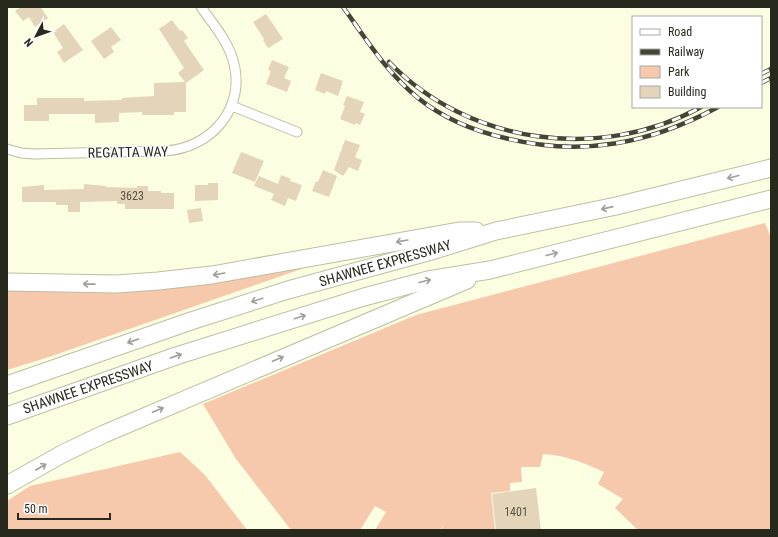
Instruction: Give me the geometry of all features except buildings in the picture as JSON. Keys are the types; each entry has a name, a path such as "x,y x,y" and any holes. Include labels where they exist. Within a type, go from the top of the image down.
{"highway":[{"name":"SHAWNEE EXPRESSWAY","path":"7,385 191,321 273,295 435,250 496,231 609,207 771,168"},
{"name":"SHAWNEE EXPRESSWAY","path":"7,416 184,354 364,297 428,280 490,270 771,199"},
{"path":"7,282 116,284 158,281 212,275 458,231 496,231"},
{"path":"7,485 64,453 104,434 490,270"}],"street":[{"path":"201,7 227,46 233,61 235,78 232,106 297,132"},
{"name":"REGATTA WAY","path":"7,149 21,153 34,154 178,150 188,148 209,136 220,124 232,106"}],"green space":[{"path":"765,223 771,238 771,530 638,530 615,508 623,499 598,484 604,472 567,458 543,454 540,467 521,467 522,482 510,483 510,491 491,493 495,530 440,530 445,525 439,530 375,530 386,512 375,506 360,530 291,530 236,459 203,404 416,315"},
{"path":"313,265 49,357 7,370 7,289"},
{"path":"180,452 205,475 247,530 7,530 7,501 30,486"}],"railway":[{"path":"343,7 358,28"},
{"path":"355,24 376,54 400,81 418,98 448,118 470,128 505,138 533,144 561,146 614,144 667,130 716,108"},
{"path":"389,62 421,90 457,112 497,127 538,136 579,139 621,135 662,124 699,108"},
{"path":"762,74 771,69"},
{"path":"762,82 771,78"}]}
